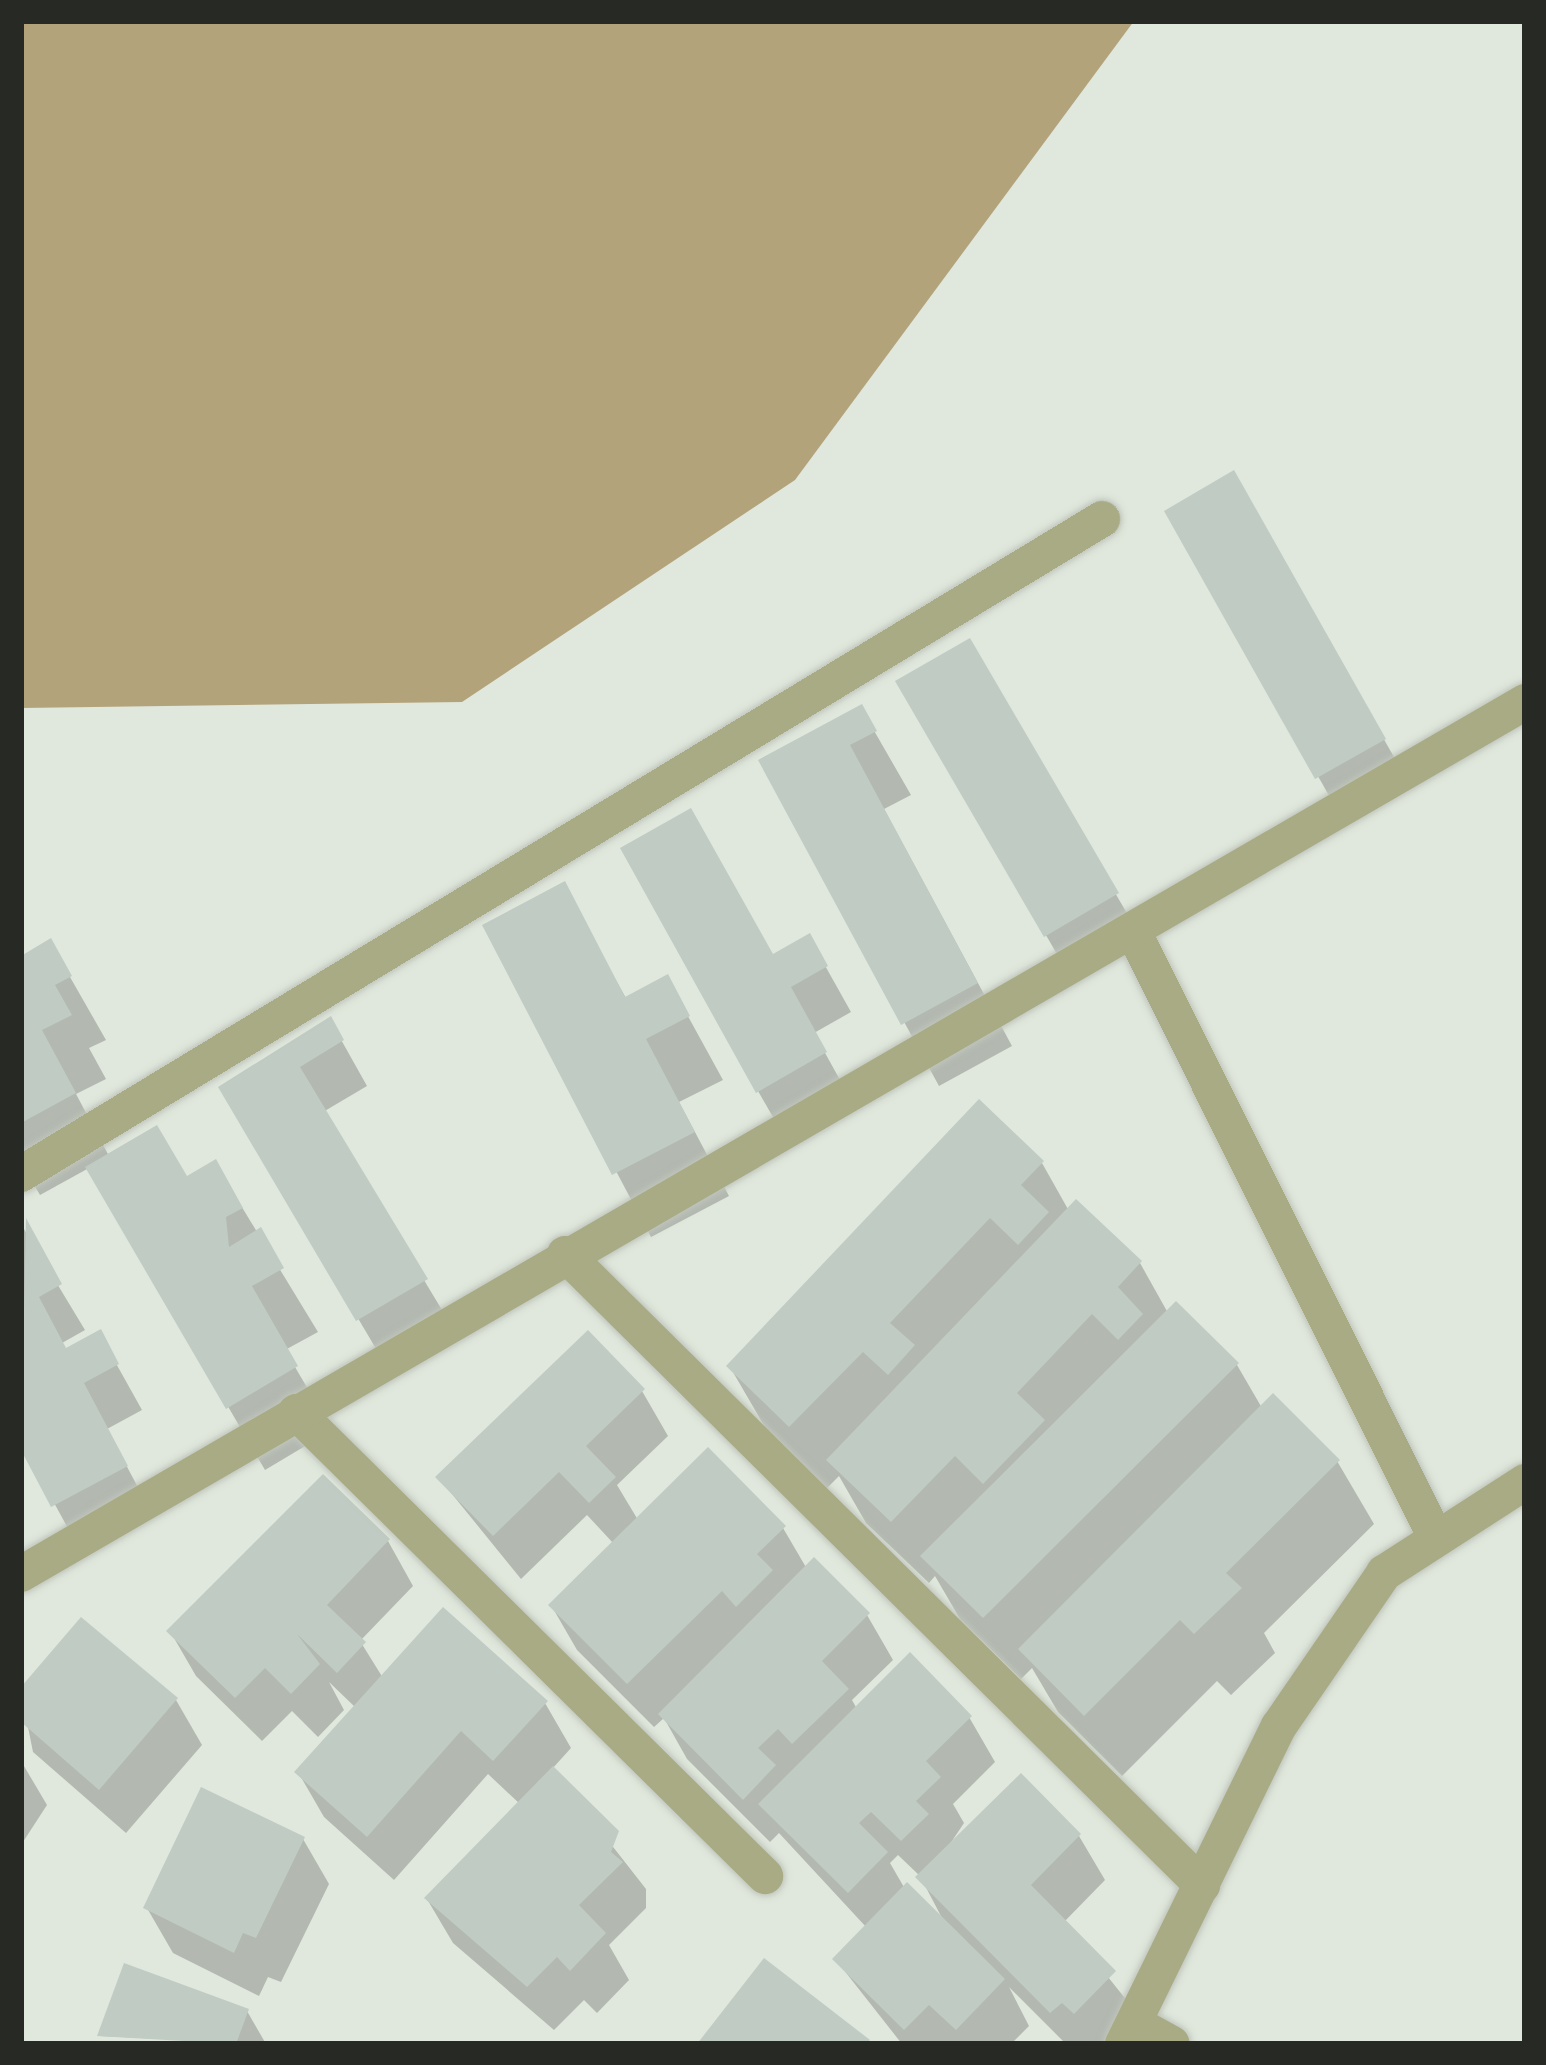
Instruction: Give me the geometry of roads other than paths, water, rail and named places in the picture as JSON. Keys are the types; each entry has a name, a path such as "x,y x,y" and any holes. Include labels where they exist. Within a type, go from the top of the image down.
{"street":[{"path":"21,1174 1102,519"},
{"path":"21,1574 565,1254 1136,937 1525,702"},
{"path":"1136,937 1436,1538"},
{"path":"565,1254 1202,1885"},
{"path":"296,1412 765,1876"},
{"path":"1172,2044 1128,2034 1279,1726 1384,1573 1525,1482"}]}
